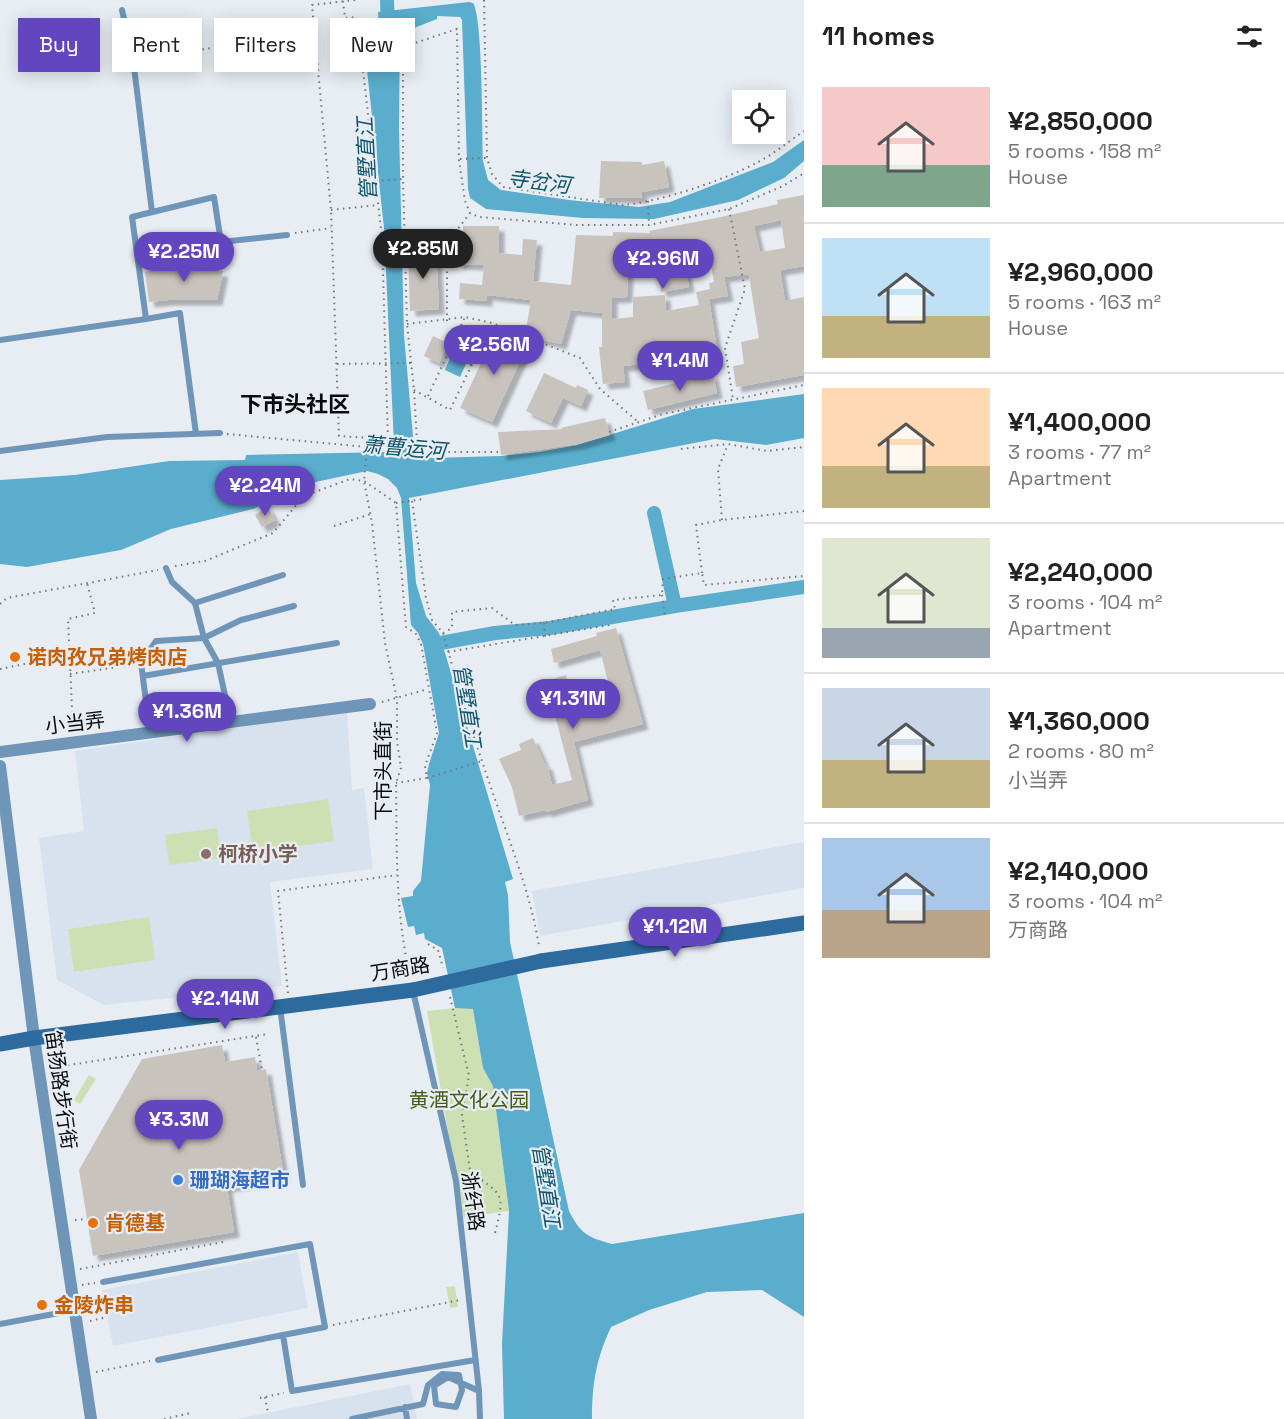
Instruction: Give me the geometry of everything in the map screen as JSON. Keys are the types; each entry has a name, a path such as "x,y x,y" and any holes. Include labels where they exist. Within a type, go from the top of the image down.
{"street":[{"name":"小当弄","path":"0,753 370,704"},
{"name":"笛扬路步行街","path":"0,766 38,1070 91,1419"},
{"name":"万商路","path":"0,1044 413,990 541,961 804,923"}],"lane":[{"path":"122,10 124,18"},
{"path":"135,72 152,212"},
{"path":"146,319 132,217 214,197 221,242 287,235"},
{"path":"0,340 180,313 196,434"},
{"path":"0,451 107,436 220,433"},
{"path":"166,568 172,582 195,603 204,638 218,663 231,723"},
{"path":"195,603 283,575"},
{"path":"150,733 141,663 156,641 204,638 241,620 294,606"},
{"path":"143,676 337,643"},
{"name":"浙纤路","path":"413,990 456,1181 480,1419"},
{"path":"285,1006 303,1185"},
{"path":"103,1282 310,1244 325,1327 158,1360"},
{"path":"0,1324 75,1310"},
{"path":"284,1335 292,1391 475,1360"},
{"path":"352,1419 423,1404 428,1385 442,1374 459,1375 460,1383 462,1390 456,1407 436,1404 434,1386 448,1377 458,1382 468,1386 478,1390"},
{"path":"405,1407 407,1419"}],"path":[{"path":"313,18 312,5 355,0"},
{"path":"484,0 487,158 492,174 503,187 622,205 648,201 705,184 759,162 804,131"},
{"path":"343,1 345,18 357,17 382,238 388,441"},
{"path":"417,441 407,324 403,179 403,47 457,29 459,160 465,201 470,213 480,217 577,225 650,225 729,209 783,186 804,173"},
{"path":"318,66 331,210 339,436 388,441 417,441 435,452 501,452"},
{"path":"459,160 487,158"},
{"path":"376,181 403,179"},
{"path":"648,201 650,225"},
{"path":"331,210 378,205"},
{"path":"729,209 745,289 725,348 733,399"},
{"path":"447,321 447,243 470,213"},
{"path":"287,235 331,228"},
{"path":"382,238 447,243"},
{"path":"407,324 447,321 465,317 492,323 580,358 600,389 637,422"},
{"path":"427,397 465,317"},
{"path":"414,390 450,410 492,323"},
{"path":"448,354 472,365"},
{"path":"336,364 412,363"},
{"path":"609,432 663,414 804,385"},
{"path":"220,433 367,447 388,441"},
{"path":"681,449 728,444 767,451 804,447"},
{"path":"722,519 718,469 728,444"},
{"name":"下市头直街","path":"367,447 364,481 371,514 385,644 397,699 397,741 401,768 396,783 397,896 403,946 413,990"},
{"path":"0,604 7,598 205,561 273,533 304,496 350,479 364,481 396,503 423,499"},
{"path":"412,501 426,598 432,620 442,633 522,878 535,923 541,961"},
{"path":"396,503 406,627 416,634 421,644 437,733 425,766 427,778"},
{"path":"804,511 722,519 696,525 704,585 804,576"},
{"path":"334,526 371,514"},
{"path":"666,617 662,595 663,579 702,573"},
{"path":"74,743 68,618 95,614 87,583"},
{"path":"442,633 452,628 452,612 492,608 515,625 544,623 615,609 613,600 662,595"},
{"path":"544,623 545,636"},
{"path":"448,652 610,625"},
{"path":"0,669 69,654"},
{"path":"70,674 141,663"},
{"path":"370,704 397,699 429,689"},
{"path":"396,783 427,778 482,761"},
{"path":"285,1006 278,891 397,875"},
{"path":"428,944 438,950 443,971"},
{"path":"449,993 469,1076 462,1115 470,1171 499,1194 502,1206 495,1233"},
{"path":"38,1070 268,1034"},
{"path":"256,1037 262,1070"},
{"path":"175,1047 176,1053"},
{"path":"69,1271 223,1242"},
{"path":"71,1288 103,1282"},
{"path":"325,1327 468,1298"},
{"path":"77,1324 107,1317"},
{"path":"84,1374 158,1360"},
{"path":"260,1398 292,1391"},
{"path":"265,1397 268,1413"},
{"path":"164,1419 191,1413"}],"shaded area":[{"name":"柯桥小学","path":"347,712 352,790 364,788 373,869 270,882 282,986 104,1005 57,980 39,838 84,831 75,751"},
{"path":"804,842 804,888 540,936 532,891"},
{"path":"298,1252 308,1308 113,1346 102,1290"},
{"path":"410,1384 417,1419 236,1419"}],"green space":[{"path":"328,799 334,841 253,853 247,811"},
{"path":"217,828 222,858 169,865 165,835"},
{"path":"149,917 155,960 74,972 68,929"},
{"name":"黄酒文化公园","path":"473,1008 483,1068 493,1086 509,1211 463,1217 427,1011"},
{"path":"89,1075 96,1079 80,1104 74,1100"},
{"path":"455,1286 458,1307 450,1308 446,1287"}],"water":[{"path":"473,3 479,30 483,161 488,180 501,190 639,207 670,202 773,162 804,140 804,161 784,178 738,200 654,219 583,218 486,209 470,198 468,189 462,20 460,17 437,16 437,19 415,28 415,18 378,18 378,12"},
{"name":"萧曹运河","path":"367,72 400,72 404,335 414,448 417,454 432,458 501,456 539,452 577,445 693,409 804,394 804,438 766,445 715,439 409,498 416,583 426,616 439,633 513,879 505,882 508,895 510,942 569,1211 573,1219 586,1234 612,1244 804,1213 804,1317 762,1290 707,1292 649,1310 611,1327 596,1372 592,1419 504,1419 502,1344 509,1211 493,1086 483,1068 473,1009 455,1008 442,948 425,939 424,933 416,935 414,926 408,927 401,898 413,896 413,891 421,881 430,785 427,773 439,733 423,644 411,625 401,498 397,488 388,479 367,471 311,483 253,509 171,529 121,550 27,567 0,564 0,480 75,475 169,461 245,460 246,455 388,452 394,444 384,228"},
{"path":"457,341 473,348 460,377 445,370"}],"building":[{"path":"601,161 642,162 642,165 664,161 669,187 642,192 642,198 599,198"},
{"path":"804,195 804,266 780,270 785,301 804,297 804,375 736,387 733,366 744,364 741,342 759,338 747,274 724,277 728,296 709,299 719,363 649,370 648,363 623,366 625,382 603,384 599,347 602,347 602,313 571,310 561,344 525,336 531,300 487,295 487,301 459,299 460,283 482,285 484,265 457,264 458,249 463,249 463,226 499,226 499,253 522,255 523,239 537,240 533,281 571,285 576,235 613,236 613,232 650,233 649,231 778,204 777,200","holes":["781,220 785,248 760,252 754,226","710,260 714,282 709,283 710,289 696,292 699,305 666,311 665,295 633,297 633,317 612,319 612,298 627,297 628,270 658,270 661,292 689,287 685,265"]},
{"path":"408,249 436,249 439,309 410,311"},
{"path":"199,260 199,264 212,266 211,271 223,271 217,300 149,302 145,272"},
{"path":"497,329 528,344 492,422 460,408"},
{"path":"433,336 448,343 439,363 424,356"},
{"path":"544,373 576,388 577,385 588,390 581,406 563,398 551,423 526,411"},
{"path":"713,374 717,393 648,410 643,391"},
{"path":"605,418 610,435 578,444 501,455 498,432 564,429 560,428"},
{"path":"268,507 275,520 262,527 255,515"},
{"path":"616,628 643,724 574,742 588,800 546,812 545,810 519,816 512,787 499,759 521,750 519,744 533,738 545,765 547,764 552,785 572,780 553,708 556,707 549,680 566,675 577,719 615,709 600,650 554,663 551,649"},
{"path":"222,1045 225,1062 255,1057 257,1071 266,1069 284,1177 227,1187 234,1232 93,1256 79,1170 142,1059"}],"waterway":[{"name":"管墅直江","path":"387,0 388,18"},
{"path":"654,513 675,606"},
{"path":"435,644 804,587"}],"place":[{"name":"诺肉孜兄弟烤肉店","path":"15,657"},
{"name":"柯桥小学","path":"206,854"},
{"name":"珊瑚海超市","path":"178,1180"},
{"name":"肯德基","path":"93,1223"},
{"name":"金陵炸串","path":"42,1305"}],"district":[{"name":"下市头社区","path":"295,404"}],"water label":[{"name":"寺岔河","path":"539,182"}]}
